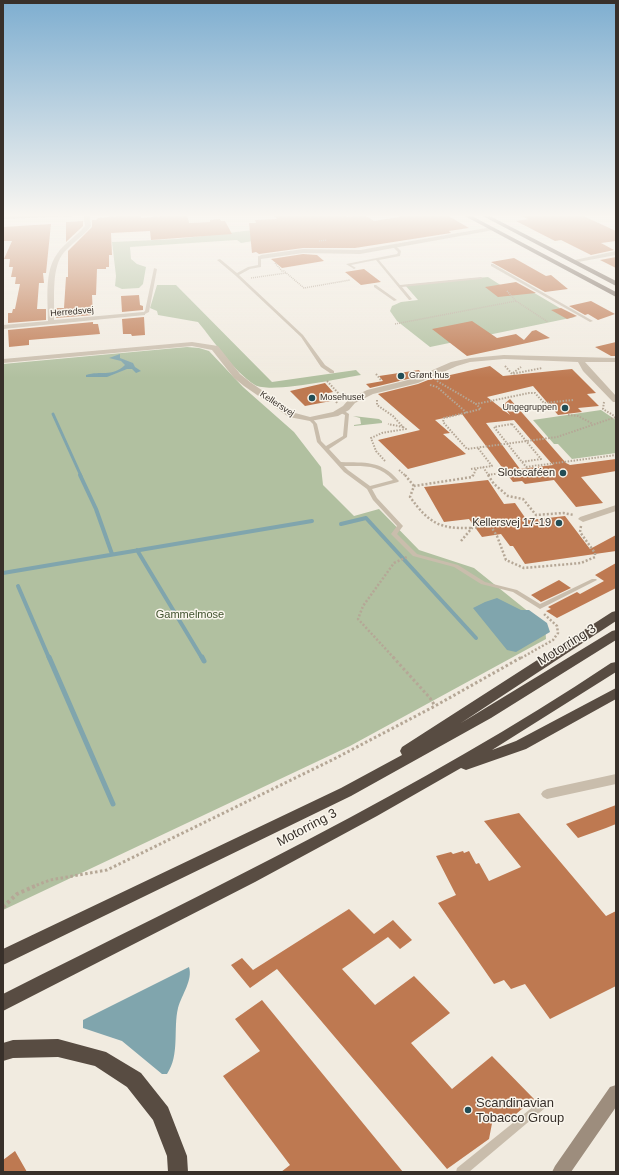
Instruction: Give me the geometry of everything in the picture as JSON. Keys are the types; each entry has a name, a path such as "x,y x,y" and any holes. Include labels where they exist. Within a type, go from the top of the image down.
{"highway":[{"path":"346,792 452,720 616,615"},
{"name":"Motorring 3","path":"3,957 346,792 486,715 616,634"},
{"name":"Motorring 3","path":"3,1003 334,834 438,775 580,691 616,666"},
{"path":"438,775 521,745 616,693"},
{"path":"3,1052 13,1049 58,1048 99,1058 134,1080 161,1114 177,1156 178,1172"}],"main road":[{"path":"567,269 616,295"},
{"path":"588,269 616,284"}],"street":[{"path":"51,322 54,269"},
{"name":"Herredsvej","path":"3,327 143,314"},
{"name":"Kellersvej","path":"3,361 192,344 204,345 215,348 237,376 282,409 299,418 310,419 327,416 341,411 352,401 370,392 415,381 454,364 470,360 504,357 616,360"},
{"path":"580,360 586,369 614,398"},
{"path":"583,519 616,508"},
{"path":"547,794 616,779"},
{"path":"561,1172 616,1093"}],"lane":[{"path":"143,314 147,312 155,269"},
{"path":"230,269 302,336 323,366 332,372"},
{"path":"237,275 248,269"},
{"path":"385,269 410,299"},
{"path":"499,269 591,321"},
{"path":"399,286 481,278"},
{"path":"375,286 394,300"},
{"path":"326,448 345,437 347,414 341,411"},
{"path":"310,419 315,424 319,441 353,478 369,488 375,499 400,526 394,534 415,555 456,566 483,583 515,591 540,608 594,580"},
{"path":"341,464 377,465 390,473 396,481 369,488"},
{"path":"461,1172 542,1105"}],"path":[{"path":"281,269 304,288 350,280"},
{"path":"242,280 286,272"},
{"path":"507,291 516,301 548,322"},
{"path":"395,324 516,301"},
{"path":"504,365 512,374"},
{"path":"512,374 521,367"},
{"path":"512,374 543,368"},
{"path":"376,374 383,382"},
{"path":"433,378 476,404 481,409 444,418 444,422 467,449 557,437 616,417"},
{"path":"327,382 340,396"},
{"path":"429,384 436,387 467,413"},
{"path":"476,404 529,393 536,393 544,403 572,400"},
{"path":"614,398 604,396 603,409 616,417"},
{"path":"379,397 376,401 377,404 393,416 406,429 382,433 371,438 378,455 386,462"},
{"path":"568,414 578,416 593,425"},
{"path":"388,424 403,427"},
{"path":"522,462 541,459 512,424 494,427 507,444 526,467"},
{"path":"472,469 492,466 478,448"},
{"path":"526,467 616,455"},
{"path":"414,486 410,497 414,503 430,518 439,524 450,528 472,528 490,525 497,536 506,560 524,568 581,563 595,557 595,553 580,532 583,519 572,514 563,513 536,515 523,499 508,496 494,484 483,467"},
{"path":"488,475 528,469 526,467"},
{"path":"397,469 404,473 414,486"},
{"path":"414,486 472,477 476,469"},
{"path":"461,540 472,528"},
{"path":"399,561 394,563 363,606 358,619 430,698 435,706"},
{"path":"3,907 17,894 50,880 107,870 334,759 435,706 553,640 558,633 557,626 540,608"}],"green space":[{"path":"115,269 146,269 143,284 139,288 122,289 115,286"},
{"path":"488,277 513,293 531,291 575,317 430,347 397,321 390,311 392,306 401,302 418,300 405,285"},
{"path":"157,285 176,285 272,382 356,370 361,375 290,387 276,388 255,385 239,372 198,322 158,315 157,311 150,308"},
{"name":"Gammelmose","path":"187,347 209,351 243,387 294,432 321,467 323,485 354,516 379,509 419,550 474,568 545,625 546,639 350,746 3,910 3,364"},
{"path":"601,410 616,420 616,453 572,459 558,444 554,444 533,420"},
{"path":"353,416 379,419 382,423 354,426 361,424 360,418"}],"water":[{"path":"120,354 120,358 133,363 135,367 141,371 136,373 132,369 127,369 107,377 86,377 86,375 110,373 120,369 125,365 121,361 109,358"},
{"path":"497,598 521,610 529,610 547,623 550,632 516,652 507,650 473,608"},
{"path":"189,967 190,977 178,1008 174,1059 167,1074 162,1074 122,1041 83,1028 83,1020"}],"building":[{"path":"13,269 46,269 46,273 43,273 44,283 39,283 37,309 46,309 46,320 8,323 8,313 12,313 13,309 15,309 20,284 15,284 16,277 11,277"},
{"path":"68,269 106,269 97,269 96,295 92,295 93,315 56,318 56,308 64,308 66,277 68,277"},
{"path":"364,269 381,282 361,285 345,272"},
{"path":"503,269 533,269 546,276 551,275 568,289 545,292"},
{"path":"516,282 536,293 498,297 485,287"},
{"path":"139,295 140,305 143,306 143,310 122,312 121,296"},
{"path":"591,301 615,314 598,320 569,306"},
{"path":"561,308 577,316 567,319 551,310"},
{"path":"144,317 145,335 132,336 131,334 123,334 122,319"},
{"path":"472,321 497,338 516,334 524,340 532,331 536,330 550,338 467,356 432,329"},
{"path":"93,322 93,324 98,324 100,334 29,340 29,345 9,347 8,330"},
{"path":"616,342 616,356 611,356 595,347"},
{"path":"490,366 503,376 572,369 596,393 587,394 599,406 578,408 582,412 558,415 533,386 487,397 510,415 503,405 510,399 566,463 570,465 616,459 616,471 581,477 603,503 576,507 554,480 525,484 522,481 513,482 462,414 435,420 450,433 443,434 466,454 408,469 378,440 420,430 378,394 428,380","holes":["514,420 553,465 520,469 486,423"]},
{"name":"Grønt hus","path":"419,370 421,373 412,378 370,388 366,384 383,381 379,376"},
{"name":"Mosehuset","path":"325,383 333,392 324,394 331,401 305,406 290,391"},
{"name":"Kellersvej 17-19","path":"488,480 504,504 515,503 526,519 529,518 530,520 565,516 590,549 616,535 616,551 525,564 513,546 510,546 501,534 482,537 469,519 444,522 424,487"},
{"path":"616,563 616,588 557,618 546,611 551,609 548,607 577,592 580,594 604,581 595,575"},
{"path":"559,580 571,588 541,602 531,595"},
{"path":"616,805 616,824 606,828 578,838 566,824"},
{"path":"519,813 606,916 616,911 616,986 550,1019 525,984 511,989 504,980 494,984 438,903 456,895 436,856 451,852 453,854 469,851 476,864 479,863 489,881 521,867 484,821"},
{"path":"349,909 374,934 393,920 412,940 400,949 388,937 342,969 375,1005 414,976 450,1013 411,1043 452,1089 492,1056 534,1099 510,1119 494,1113 489,1139 447,1169 277,969 250,988 231,965 242,958 253,970"},
{"path":"262,1000 403,1172 281,1172 290,1165 223,1076 260,1051 235,1019"},
{"path":"15,1151 27,1172 3,1172 3,1160"}],"waterway":[{"path":"53,414 81,476"},
{"path":"80,475 96,509 112,554"},
{"path":"341,524 366,518 476,638"},
{"path":"137,550 312,521"},
{"path":"3,573 137,550"},
{"path":"137,550 202,658"},
{"path":"18,586 49,658"},
{"path":"49,657 113,804"},
{"path":"202,657 204,661"}],"place":[{"name":"Grønt hus","path":"401,376"},
{"name":"Mosehuset","path":"312,398"},
{"name":"Ungegruppen","path":"565,408"},
{"name":"Slotscaféen","path":"563,473"},
{"name":"Kellersvej 17-19","path":"559,523"},
{"name":"Scandinavian Tobacco Group","path":"468,1110"}]}
